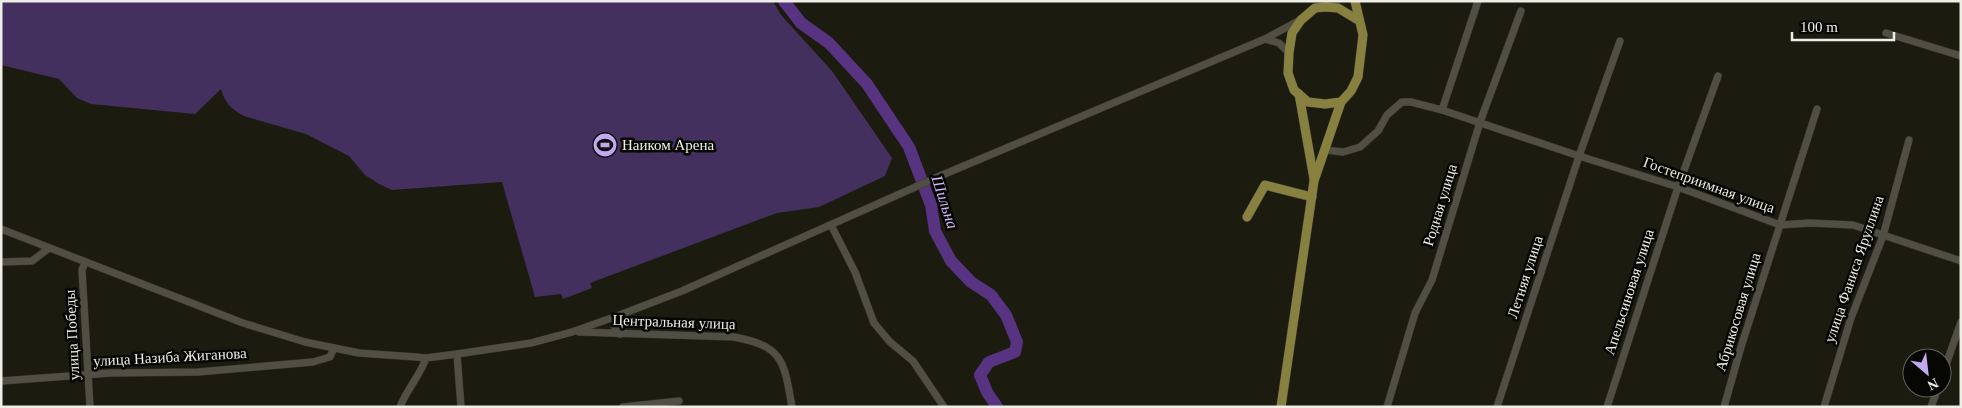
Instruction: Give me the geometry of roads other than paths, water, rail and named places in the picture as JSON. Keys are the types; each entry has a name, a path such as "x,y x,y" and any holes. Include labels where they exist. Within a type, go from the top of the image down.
{"main road":[{"path":"1281,407 1314,182 1341,102 1351,91 1358,77 1363,35 1355,1"},
{"path":"1341,102 1325,104 1308,102 1294,90 1288,73 1292,34 1300,20 1318,4 1338,8 1358,20"},
{"path":"1299,94 1314,182"},
{"path":"1247,217 1265,185 1312,197"}],"street":[{"path":"1442,110 1478,1"},
{"name":"Родная улица","path":"1388,407 1415,313 1432,280 1480,122 1522,10"},
{"path":"1,229 243,322 305,342 359,352 426,358 457,354 531,342 572,332 682,291 940,176 1265,39 1300,20"},
{"path":"1886,33 1961,56"},
{"path":"1265,39 1279,43 1289,53"},
{"name":"Летняя улица","path":"1497,407 1579,156 1620,41"},
{"name":"Апельсиновая улица","path":"1607,407 1678,186 1718,76"},
{"name":"Гостеприимная улица","path":"1325,150 1343,152 1360,146 1378,131 1387,115 1402,102 1412,102 1678,186 1780,225 1810,223 1853,225 1961,261"},
{"name":"Абрикосовая улица","path":"1724,407 1741,347 1817,109"},
{"name":"улица Фаниса Яруллина","path":"1824,407 1851,318 1883,236 1909,140"},
{"path":"831,225 855,272 874,322 890,342 913,362 944,407"},
{"path":"1,262 32,261 48,248"},
{"name":"улица Победы","path":"85,262 82,270 90,407"},
{"path":"617,316 614,326 620,334"},
{"path":"1952,348 1961,322"},
{"name":"Центральная улица","path":"572,332 734,337 753,341 768,348 782,362 792,407"},
{"name":"улица Назиба Жиганова","path":"1,381 88,375 198,372 312,362 330,357 334,348"},
{"path":"457,354 461,407"},
{"path":"400,407 404,396 423,368 426,358"},
{"path":"623,407 679,401"}],"waterway":[{"name":"Шильна","path":"784,1 801,23 829,43 867,84 909,147 931,205 935,231 951,261 971,282 991,295 1006,315 1017,342 1015,352 989,362 980,375 987,392 997,407"}],"place":[{"name":"Наиком Арена","path":"605,145"}]}
